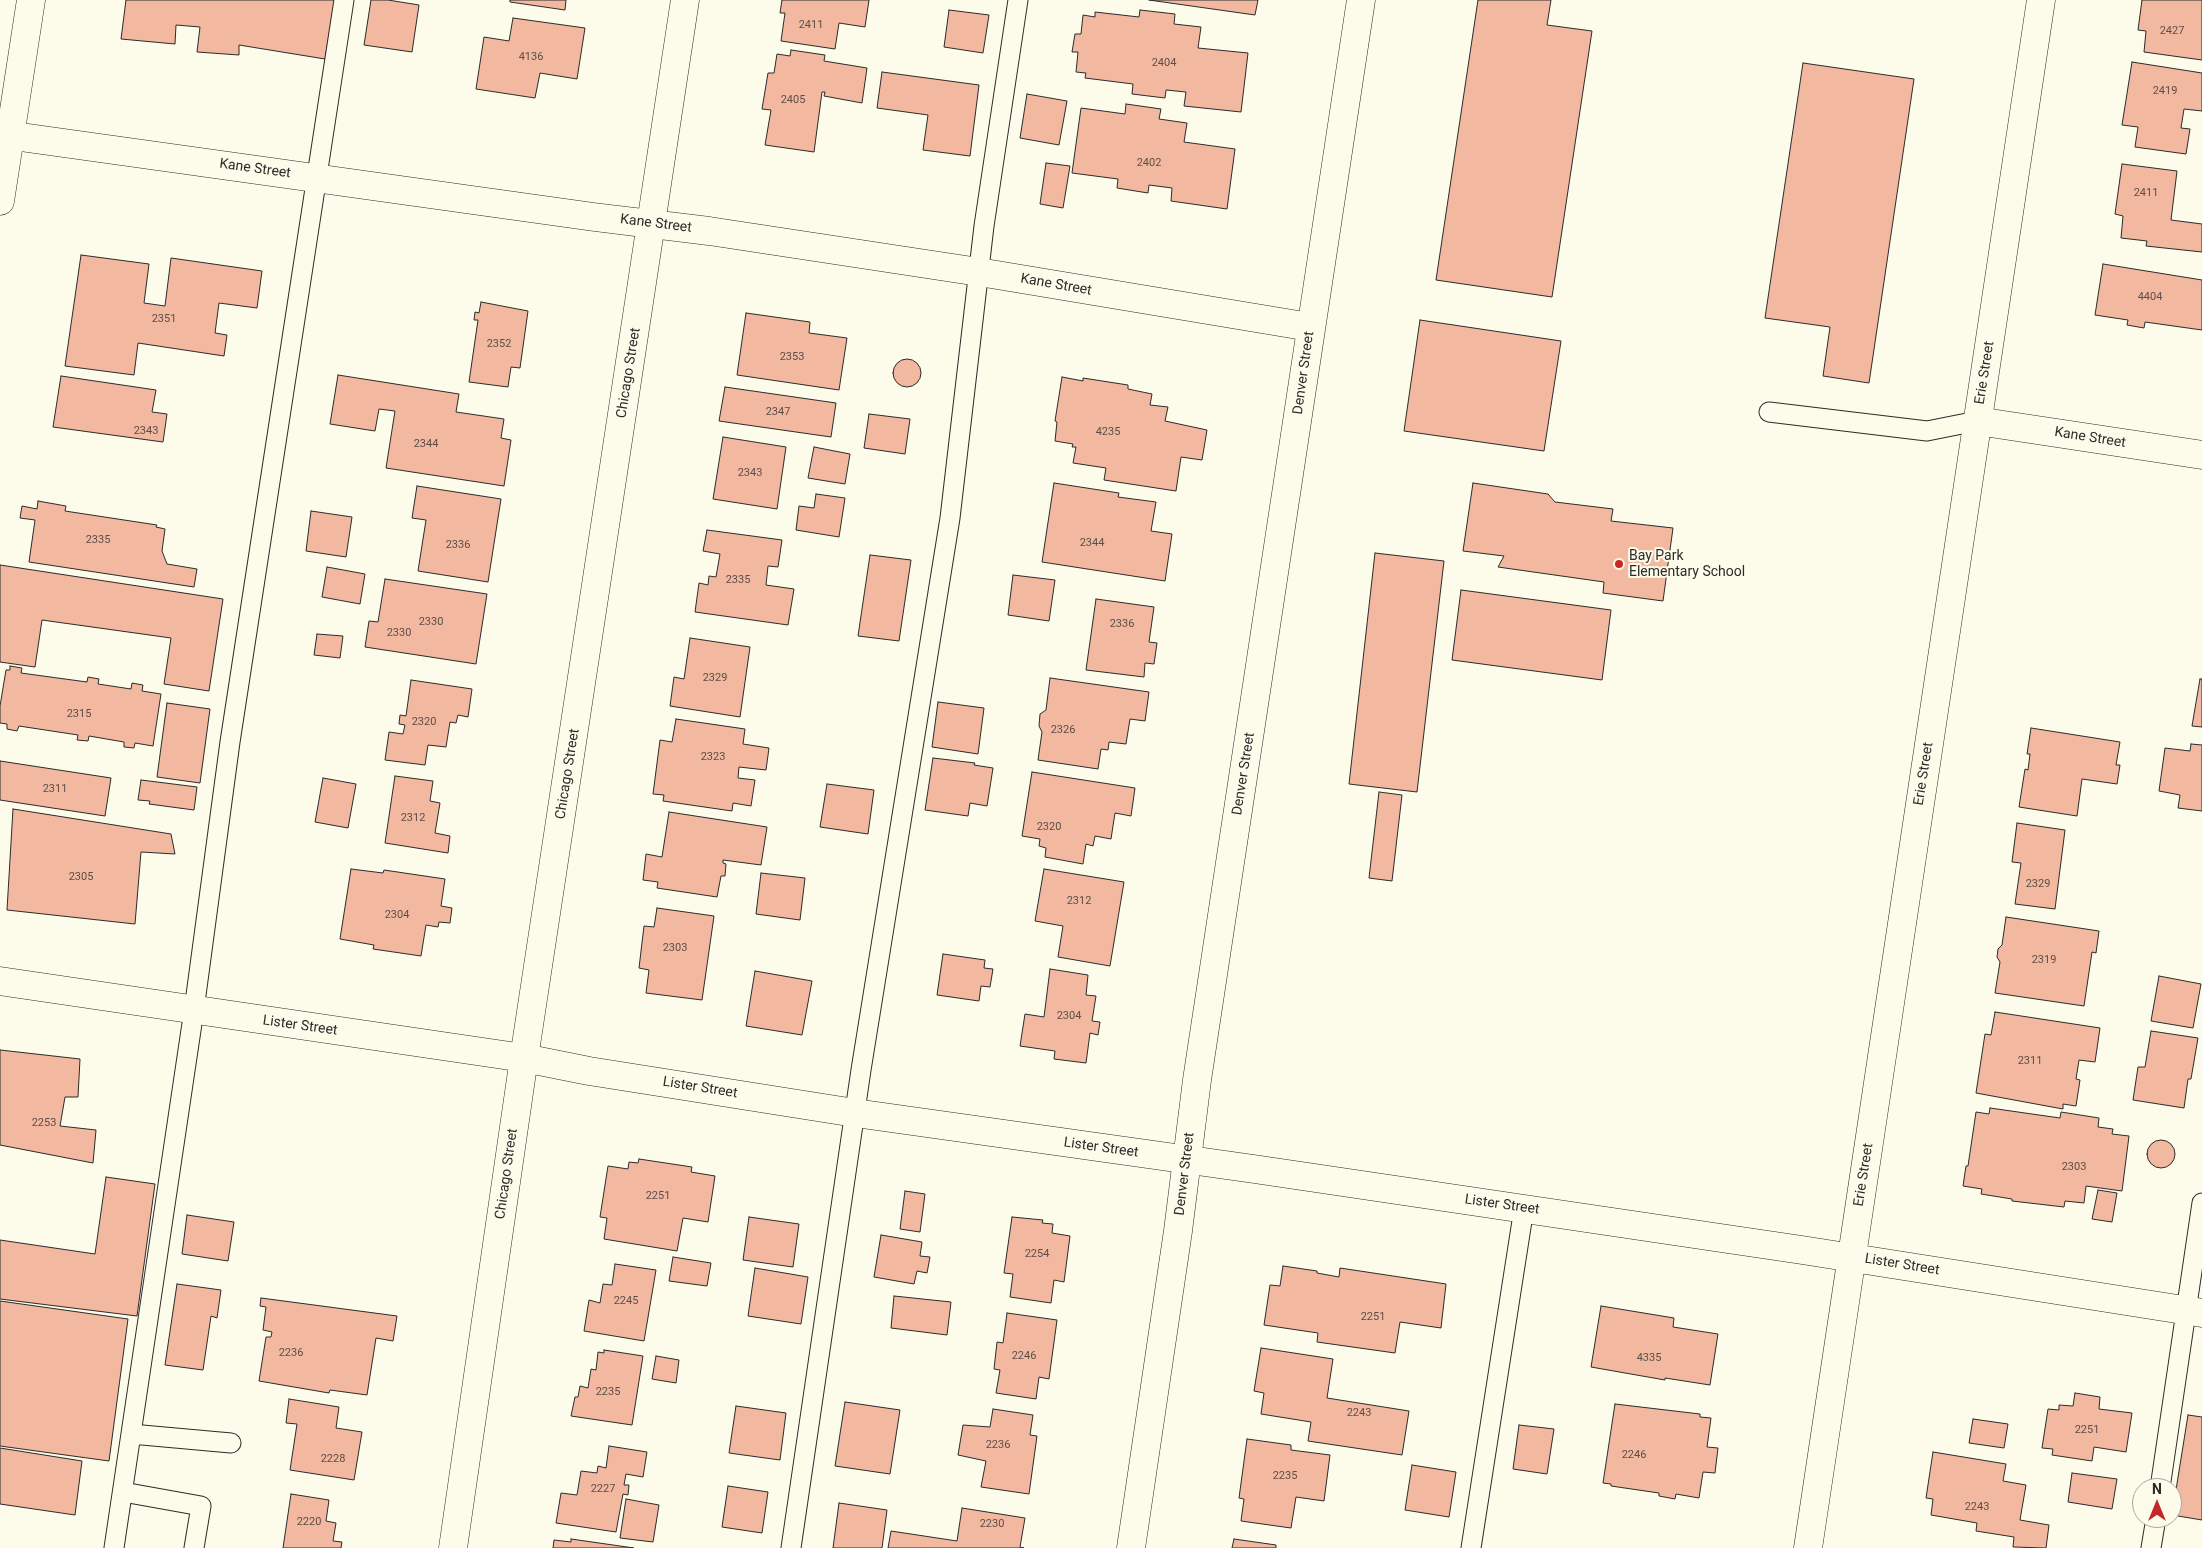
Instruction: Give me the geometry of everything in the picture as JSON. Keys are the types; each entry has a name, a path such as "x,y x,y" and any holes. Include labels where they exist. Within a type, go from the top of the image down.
{"street":[{"path":"0,201 5,134 31,0"},
{"name":"Chicago Street","path":"453,1548 524,1058 685,0"},
{"name":"Denver Street","path":"1131,1548 1186,1160 1310,327 1361,0"},
{"name":"Erie Street","path":"1808,1548 2041,0"},
{"name":"Kane Street","path":"5,134 652,223 978,272 1310,327"},
{"name":"Kane Street","path":"1977,422 2202,455"},
{"name":"Lister Street","path":"0,981 524,1058 589,1071 855,1113 1524,1208 1852,1257 2195,1312"}],"lane":[{"path":"114,1548 194,1010 230,742 344,0"},
{"path":"791,1548 855,1113 950,518 978,272 1018,0"},
{"path":"1769,412 1927,430 1977,422"},
{"path":"2162,1478 2195,1312 2202,1203"},
{"path":"1470,1548 1524,1208"},
{"path":"131,1434 231,1443"},
{"path":"123,1492 201,1506 194,1548"},
{"path":"2151,1548 2154,1528"}],"building":[{"path":"126,0 335,0 325,59 239,45 239,55 197,52 200,27 176,25 175,44 121,39"},
{"path":"371,0 388,0 419,5 412,52 364,45"},
{"path":"510,0 566,0 565,10 510,2"},
{"path":"782,0 869,0 865,27 839,23 835,49 781,41 785,13 780,13"},
{"path":"1149,0 1258,0 1255,15"},
{"path":"1478,0 1551,0 1547,25 1592,31 1552,297 1436,280"},
{"path":"2142,0 2202,0 2202,60 2144,52 2146,31 2138,30"},
{"path":"949,10 989,15 983,53 944,47"},
{"path":"1140,10 1175,14 1174,24 1201,27 1198,48 1248,53 1241,112 1184,106 1186,92 1166,90 1165,98 1132,94 1133,84 1085,78 1086,73 1076,72 1078,52 1072,52 1075,34 1081,34 1083,15 1095,17 1095,12 1139,17"},
{"path":"513,18 585,28 577,79 540,73 535,98 476,89 484,37 509,41"},
{"path":"791,50 825,55 824,61 867,68 862,103 824,96 825,92 822,92 814,152 765,145 771,110 762,109 768,73 774,73 777,54 790,56"},
{"path":"2132,62 2202,73 2202,111 2184,109 2181,128 2190,129 2186,154 2135,147 2138,127 2122,125"},
{"path":"1803,63 1914,79 1869,383 1823,376 1830,327 1765,318"},
{"path":"882,72 979,85 970,156 923,150 928,115 877,108"},
{"path":"1027,94 1067,101 1059,145 1020,138"},
{"path":"1126,104 1161,109 1159,119 1187,123 1184,142 1235,149 1227,209 1171,201 1172,188 1149,185 1148,193 1117,188 1118,179 1072,173 1081,108 1125,114"},
{"path":"1046,163 1070,166 1063,208 1040,204"},
{"path":"2122,164 2177,171 2171,220 2202,224 2202,252 2146,246 2147,241 2121,238 2123,216 2115,214"},
{"path":"81,255 149,264 144,303 165,306 171,258 262,271 257,308 219,303 215,333 227,335 224,356 138,343 134,375 65,366"},
{"path":"2103,264 2202,280 2202,330 2145,322 2144,328 2127,325 2128,320 2095,315"},
{"path":"481,302 528,311 520,368 511,367 508,387 469,382 478,320 474,320 475,312 479,313"},
{"path":"746,313 810,322 809,333 847,338 839,390 737,375"},
{"path":"1420,320 1561,341 1544,451 1404,431"},
{"path":"907,359 917,363 921,373 917,383 907,387 897,383 893,373 897,363"},
{"path":"338,375 459,394 456,412 504,419 501,438 511,440 504,486 386,468 395,411 379,409 375,431 330,424"},
{"path":"61,376 156,390 152,412 167,414 163,442 53,427"},
{"path":"1062,377 1083,381 1083,378 1128,385 1128,389 1152,394 1150,405 1168,407 1165,421 1207,430 1202,460 1181,457 1176,491 1104,480 1106,468 1073,463 1076,447 1072,447 1073,444 1055,441 1057,422 1055,421"},
{"path":"725,387 836,403 831,437 719,421"},
{"path":"869,414 910,419 905,454 864,448"},
{"path":"723,437 786,447 777,509 713,499"},
{"path":"814,447 850,454 845,484 808,478"},
{"path":"1054,483 1119,493 1118,497 1156,502 1151,531 1172,534 1165,581 1042,562"},
{"path":"1473,483 1548,494 1555,502 1613,509 1611,521 1673,528 1663,601 1603,593 1604,582 1498,567 1504,556 1463,551"},
{"path":"417,486 501,499 488,582 418,571 426,520 412,518"},
{"path":"816,494 845,498 839,537 796,530 799,506 814,508"},
{"path":"38,501 66,506 65,511 157,525 156,527 165,529 162,551 167,564 197,569 194,587 29,562 35,520 20,518 22,506 37,509"},
{"path":"311,511 352,517 346,557 306,551"},
{"path":"707,530 782,540 778,567 768,566 766,585 794,589 788,625 695,612 699,583 708,585 709,576 716,577 720,554 703,551"},
{"path":"1375,553 1444,561 1417,792 1349,784"},
{"path":"870,555 911,560 899,641 858,636"},
{"path":"0,565 223,599 209,691 164,684 171,638 42,620 35,667 0,662"},
{"path":"327,567 365,574 360,604 322,597"},
{"path":"1013,575 1055,580 1049,621 1008,615"},
{"path":"385,579 487,594 476,664 365,647 369,621 378,622"},
{"path":"1461,590 1611,610 1602,680 1452,660"},
{"path":"1096,599 1154,607 1149,642 1157,643 1154,664 1145,663 1144,677 1086,670"},
{"path":"317,634 343,636 340,658 314,655"},
{"path":"690,638 750,647 740,717 670,706 674,677 684,679"},
{"path":"10,666 22,668 21,673 87,682 88,677 99,679 98,684 131,689 132,683 143,685 142,691 161,694 153,746 135,743 134,748 124,747 124,742 89,736 88,741 77,740 78,735 19,726 17,731 7,729 7,724 0,723 0,706 6,670 10,670"},
{"path":"1050,678 1149,692 1145,721 1130,719 1126,744 1109,742 1108,750 1101,749 1098,769 1038,760 1042,732 1039,726 1040,714 1046,710"},
{"path":"2200,679 2202,679 2202,727 2192,726"},
{"path":"411,680 472,689 468,717 458,715 456,723 450,722 446,747 428,745 425,765 385,760 389,732 403,734 405,725 399,724 400,715 406,716"},
{"path":"938,702 984,708 978,754 932,747"},
{"path":"167,703 210,709 200,783 157,777"},
{"path":"676,719 745,729 743,744 769,748 766,770 739,767 738,778 755,780 751,806 733,803 732,811 663,801 664,795 653,794 660,740 672,742"},
{"path":"2031,728 2120,742 2116,765 2120,765 2117,784 2082,779 2077,816 2019,807 2025,769 2028,770 2030,754 2027,754"},
{"path":"2191,744 2202,745 2202,811 2178,808 2180,795 2159,791 2165,748 2190,751"},
{"path":"933,758 975,763 974,765 993,768 987,806 970,803 968,816 925,810"},
{"path":"0,761 111,778 105,816 0,800"},
{"path":"1032,772 1135,788 1131,816 1115,813 1111,839 1095,836 1093,846 1086,844 1083,864 1045,857 1046,848 1039,846 1040,839 1022,836"},
{"path":"395,776 433,781 430,801 440,803 435,833 450,836 448,853 385,843"},
{"path":"323,778 356,784 348,828 315,822"},
{"path":"141,780 197,787 194,810 149,804 150,801 138,800"},
{"path":"827,784 874,790 868,834 820,827"},
{"path":"1379,792 1402,795 1392,881 1369,878"},
{"path":"13,809 171,834 175,854 141,852 135,924 7,910"},
{"path":"669,812 767,827 761,865 723,860 723,863 726,864 725,876 721,876 717,897 657,888 658,882 643,880 646,854 662,857"},
{"path":"2017,823 2065,830 2055,909 2015,904 2021,863 2012,862"},
{"path":"351,869 383,873 384,870 445,879 441,906 452,908 450,923 439,922 438,927 426,925 421,956 373,949 374,945 340,939"},
{"path":"1044,869 1124,882 1110,966 1058,957 1063,926 1035,921"},
{"path":"761,873 805,878 800,920 756,914"},
{"path":"657,908 714,916 702,1000 646,993 649,970 639,968 644,926 654,927"},
{"path":"2006,917 2099,931 2096,953 2092,952 2084,1006 1995,993 2000,962 1997,957 1998,949 2002,945"},
{"path":"943,954 985,960 984,968 993,969 990,987 981,986 979,1001 937,995"},
{"path":"1050,969 1088,975 1086,995 1096,996 1092,1021 1100,1022 1098,1035 1090,1033 1086,1063 1054,1059 1055,1051 1020,1046 1025,1014 1044,1017"},
{"path":"755,971 812,981 802,1035 746,1026"},
{"path":"2159,976 2201,984 2193,1028 2151,1021"},
{"path":"1995,1012 2100,1028 2095,1062 2079,1060 2076,1079 2080,1080 2076,1106 2063,1104 2063,1109 1976,1093 1985,1034 1991,1035"},
{"path":"2151,1031 2198,1038 2191,1079 2188,1079 2184,1108 2133,1100 2138,1067 2145,1067"},
{"path":"0,1050 80,1059 78,1097 65,1097 60,1126 96,1130 93,1163 0,1145"},
{"path":"1990,1108 2060,1118 2061,1112 2099,1118 2098,1127 2113,1129 2112,1134 2129,1136 2122,1191 2086,1186 2084,1203 2065,1201 2064,1207 2012,1201 2012,1199 1981,1194 1982,1189 1963,1186 1976,1112 1989,1114"},
{"path":"2161,1140 2171,1144 2175,1154 2171,1164 2161,1168 2151,1164 2147,1154 2151,1144"},
{"path":"639,1159 692,1167 691,1172 715,1176 708,1222 683,1218 677,1251 604,1239 607,1218 600,1217 608,1166 628,1169 629,1162 638,1163"},
{"path":"106,1177 155,1184 137,1316 0,1299 0,1240 95,1254"},
{"path":"2098,1190 2117,1193 2112,1222 2092,1219"},
{"path":"905,1191 925,1194 920,1232 900,1229"},
{"path":"187,1215 234,1222 228,1261 182,1254"},
{"path":"749,1217 799,1224 793,1267 743,1260"},
{"path":"1012,1217 1043,1220 1042,1223 1053,1224 1052,1233 1070,1236 1064,1282 1054,1280 1051,1303 1010,1297 1013,1274 1004,1273"},
{"path":"881,1235 922,1242 920,1256 930,1257 927,1273 917,1271 914,1284 874,1277"},
{"path":"673,1257 711,1263 707,1286 669,1281"},
{"path":"615,1264 656,1270 644,1341 584,1331 589,1300 600,1303 603,1284 612,1285"},
{"path":"1283,1266 1317,1271 1317,1273 1339,1277 1340,1268 1446,1284 1441,1328 1400,1322 1395,1353 1317,1342 1318,1333 1264,1325 1270,1285 1280,1286"},
{"path":"755,1268 808,1277 801,1324 748,1316"},
{"path":"177,1284 221,1290 217,1318 211,1316 203,1370 165,1365"},
{"path":"894,1296 951,1302 947,1335 891,1328"},
{"path":"261,1298 397,1316 393,1341 376,1338 367,1395 330,1390 329,1393 259,1381 266,1337 271,1337 272,1332 263,1330 266,1307 260,1306"},
{"path":"0,1301 128,1319 109,1461 0,1446"},
{"path":"1601,1306 1674,1318 1673,1327 1718,1334 1710,1385 1665,1378 1665,1380 1591,1367"},
{"path":"1007,1313 1057,1320 1049,1379 1039,1377 1036,1399 996,1393 1000,1370 994,1369 997,1342 1003,1343"},
{"path":"1261,1348 1333,1359 1327,1398 1409,1411 1402,1455 1308,1441 1311,1422 1261,1414 1264,1393 1254,1391"},
{"path":"604,1350 643,1356 632,1425 571,1416 575,1397 578,1397 580,1386 588,1388 591,1369 596,1370 598,1352 604,1353"},
{"path":"656,1356 679,1360 676,1383 652,1379"},
{"path":"2075,1393 2100,1397 2099,1409 2132,1413 2126,1452 2094,1447 2092,1461 2052,1455 2053,1449 2042,1448 2048,1409 2059,1410 2059,1405 2073,1406"},
{"path":"289,1399 339,1407 336,1428 362,1432 354,1480 290,1470 297,1424 286,1423"},
{"path":"845,1402 900,1410 890,1474 835,1466"},
{"path":"1615,1404 1700,1414 1700,1417 1711,1418 1707,1447 1718,1448 1715,1473 1703,1472 1699,1498 1676,1494 1675,1499 1659,1496 1659,1493 1611,1486 1611,1484 1603,1483"},
{"path":"736,1406 786,1413 780,1460 729,1453"},
{"path":"993,1409 1033,1415 1030,1435 1037,1436 1029,1494 981,1487 986,1461 958,1455 963,1425 990,1427"},
{"path":"2188,1415 2202,1417 2202,1520 2182,1517 2182,1478 2178,1478"},
{"path":"1973,1419 2008,1424 2004,1448 1969,1443"},
{"path":"1519,1425 1554,1429 1547,1474 1513,1469"},
{"path":"1247,1439 1291,1445 1291,1450 1330,1455 1324,1501 1296,1497 1291,1528 1241,1521 1244,1499 1239,1498"},
{"path":"609,1446 647,1452 643,1477 626,1474 624,1485 629,1485 628,1495 623,1494 616,1532 556,1523 561,1493 577,1495 581,1471 597,1473 598,1466 606,1468"},
{"path":"0,1448 82,1461 75,1515 0,1504"},
{"path":"1933,1452 2006,1464 2003,1481 2026,1485 2020,1520 2049,1525 2046,1548 2013,1547 2014,1537 1976,1531 1977,1523 1931,1515 1933,1499 1926,1498"},
{"path":"1412,1465 1456,1472 1449,1517 1405,1510"},
{"path":"2072,1473 2117,1479 2112,1509 2068,1502"},
{"path":"728,1486 768,1492 762,1533 722,1527"},
{"path":"291,1494 329,1500 326,1521 336,1523 333,1541 342,1542 341,1548 283,1548"},
{"path":"626,1499 659,1505 653,1542 620,1538"},
{"path":"839,1503 887,1510 882,1548 833,1548"},
{"path":"962,1508 1025,1518 1020,1547 1024,1548 888,1548 891,1531 957,1541"},
{"path":"571,1539 634,1548 553,1548 554,1540 571,1542"},
{"path":"1234,1539 1276,1545 1276,1548 1232,1548"}],"place":[{"name":"Bay Park Elementary School","path":"1619,564"}]}
